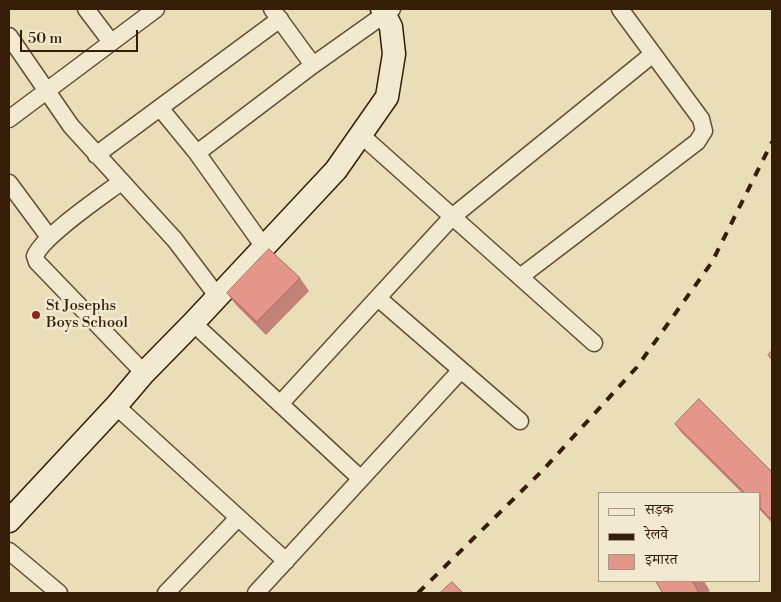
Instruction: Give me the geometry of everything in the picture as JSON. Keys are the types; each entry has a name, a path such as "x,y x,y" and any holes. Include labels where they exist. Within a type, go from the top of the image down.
{"street":[{"path":"86,9 111,42"},
{"path":"9,119 156,9"},
{"path":"520,277 697,142 704,130 701,119 620,9"},
{"path":"9,521 116,406 144,373 218,297 336,170 387,97 394,54 386,10 197,153"},
{"path":"96,155 160,108 276,14 313,65"},
{"path":"9,36 45,91 71,126 175,240 218,297"},
{"path":"280,404 452,217 653,54"},
{"path":"160,108 197,153 264,247"},
{"path":"361,134 594,343"},
{"path":"121,182 49,237 37,249 34,256 37,262 144,373"},
{"path":"9,183 49,237"},
{"path":"378,298 520,422"},
{"path":"193,323 361,479"},
{"path":"256,593 461,370"},
{"path":"116,406 286,561"},
{"path":"166,593 238,518"},
{"path":"9,551 58,593"}],"building":[{"path":"269,249 300,278 257,322 227,293"},
{"path":"772,351 772,360 768,355"},
{"path":"699,399 772,472 771,519 761,509 761,492 744,492 675,424"},
{"path":"452,582 463,593 440,593"},
{"path":"657,582 693,582 699,593 663,593"}],"railway":[{"path":"418,593 543,470 637,367 712,262 772,142"}],"place":[{"name":"St Josephs Boys School","path":"36,315"}]}
